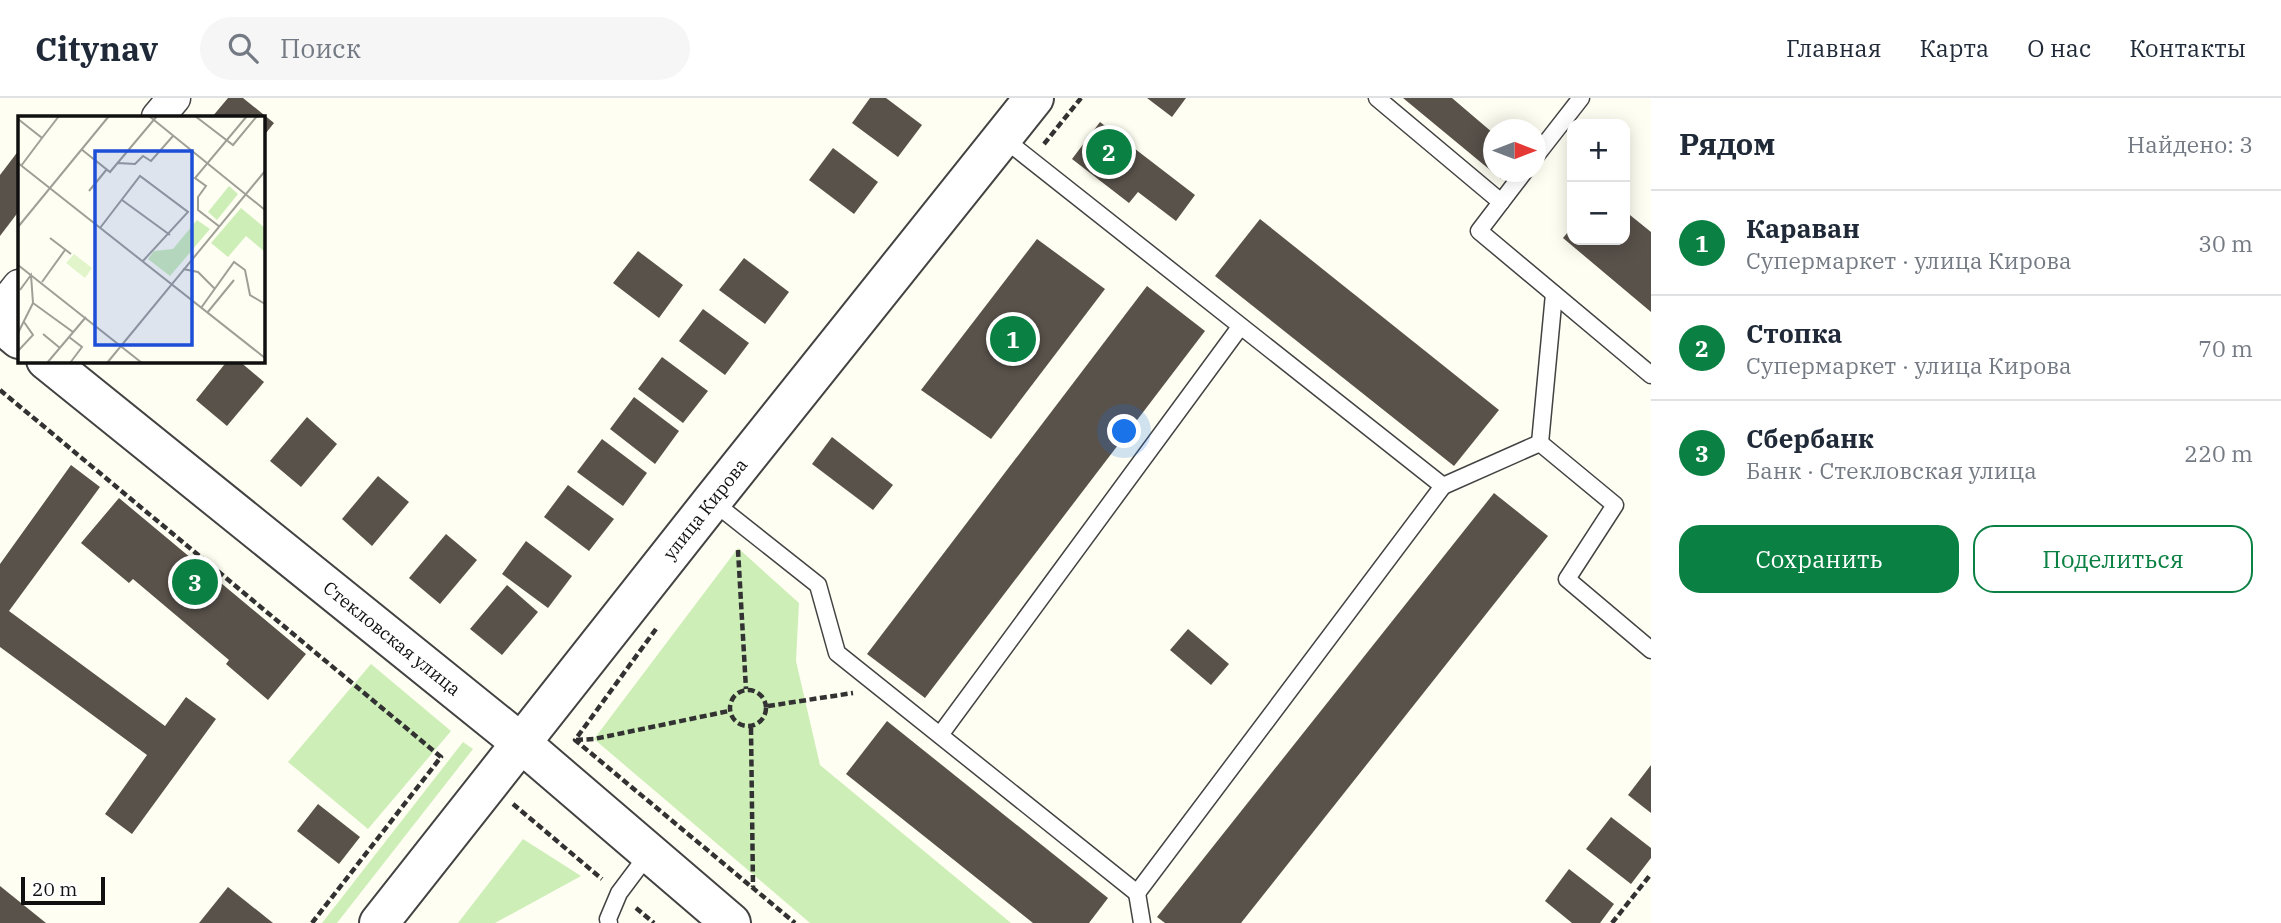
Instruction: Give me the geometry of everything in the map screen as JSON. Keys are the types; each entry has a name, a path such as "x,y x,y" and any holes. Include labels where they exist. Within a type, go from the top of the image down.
{"street":[{"path":"159,116 174,98"},
{"name":"улица Кирова","path":"379,923 521,743 724,511 1034,98"},
{"path":"0,310 18,287"},
{"path":"0,323 18,338"},
{"name":"Стекловская улица","path":"48,362 521,743 731,923"}],"lane":[{"path":"1377,98 1501,202"},
{"path":"1546,143 1581,98"},
{"path":"1002,138 1443,486"},
{"path":"1516,182 1479,231 1651,375"},
{"path":"1540,443 1553,294"},
{"path":"940,735 1240,327"},
{"path":"1137,893 1443,486 1540,443"},
{"path":"1540,443 1615,505 1567,579 1651,650"},
{"path":"724,511 818,585 837,653 1137,893 1142,923"},
{"path":"609,923 608,919 619,893 649,853"}],"path":[{"path":"0,390 441,757 312,923"},
{"path":"724,511 746,689"},
{"path":"575,740 658,627"},
{"path":"746,689 760,693 768,706 764,720 751,728 737,724 729,711 733,696 746,689"},
{"path":"768,706 882,689"},
{"path":"575,740 594,739 729,711"},
{"path":"751,728 752,887"},
{"path":"575,740 794,923"},
{"path":"505,814 513,804 654,923"},
{"path":"1612,923 1651,874"}],"green space":[{"path":"738,548 799,603 796,661 820,765 1011,923 810,923 594,739"},
{"path":"371,664 451,731 368,829 288,762"},
{"path":"463,742 473,749 337,923 322,923"},
{"path":"523,839 581,876 495,923 458,923"}],"building":[{"path":"228,98 243,98 274,123 264,136 264,116 213,116"},
{"path":"870,98 886,98 922,125 898,157 852,123"},
{"path":"1147,98 1186,98 1172,117"},
{"path":"1403,98 1452,98 1483,124 1483,164"},
{"path":"1100,122 1195,195 1176,221 1138,192 1129,203 1072,159"},
{"path":"833,148 878,182 854,214 809,180"},
{"path":"18,151 18,212 0,236 0,175"},
{"path":"1630,215 1651,232 1651,312 1571,245 1630,245"},
{"path":"1260,219 1499,410 1454,466 1215,276"},
{"path":"1037,239 1105,289 991,439 921,390"},
{"path":"638,251 683,285 659,318 613,283"},
{"path":"744,258 789,292 765,324 719,290"},
{"path":"1147,286 1205,331 925,698 867,654"},
{"path":"703,309 749,343 725,375 679,341"},
{"path":"662,357 708,391 683,423 638,389"},
{"path":"226,362 240,362 264,382 227,426 196,400"},
{"path":"634,397 679,431 655,464 610,429"},
{"path":"307,417 337,444 301,487 270,461"},
{"path":"832,437 893,485 873,510 812,464"},
{"path":"602,439 647,473 623,506 577,472"},
{"path":"71,465 100,487 9,611 165,726 186,697 216,719 132,834 105,814 147,755 0,647 0,564"},
{"path":"378,476 409,502 372,546 342,519"},
{"path":"568,485 614,519 589,551 544,517"},
{"path":"1494,493 1548,536 1241,923 1165,923 1157,917"},
{"path":"119,498 306,654 268,700 226,664 229,660 133,579 129,583 81,543"},
{"path":"446,534 477,560 440,604 409,578"},
{"path":"526,541 572,576 548,608 502,574"},
{"path":"507,585 538,612 502,655 470,629"},
{"path":"1188,629 1229,664 1211,685 1170,650"},
{"path":"887,721 1108,898 1089,923 1033,923 846,774"},
{"path":"1651,765 1651,813 1628,795"},
{"path":"318,804 360,837 339,864 297,831"},
{"path":"1611,817 1651,848 1651,858 1631,884 1586,849"},
{"path":"1569,869 1614,904 1600,923 1572,923 1545,901"},
{"path":"0,886 46,923 0,923"},
{"path":"228,887 273,923 199,923"}],"place":[{"name":"Стопка","path":"1109,152"},
{"name":"Караван","path":"1013,339"},
{"name":"Сбербанк","path":"195,582"}]}
